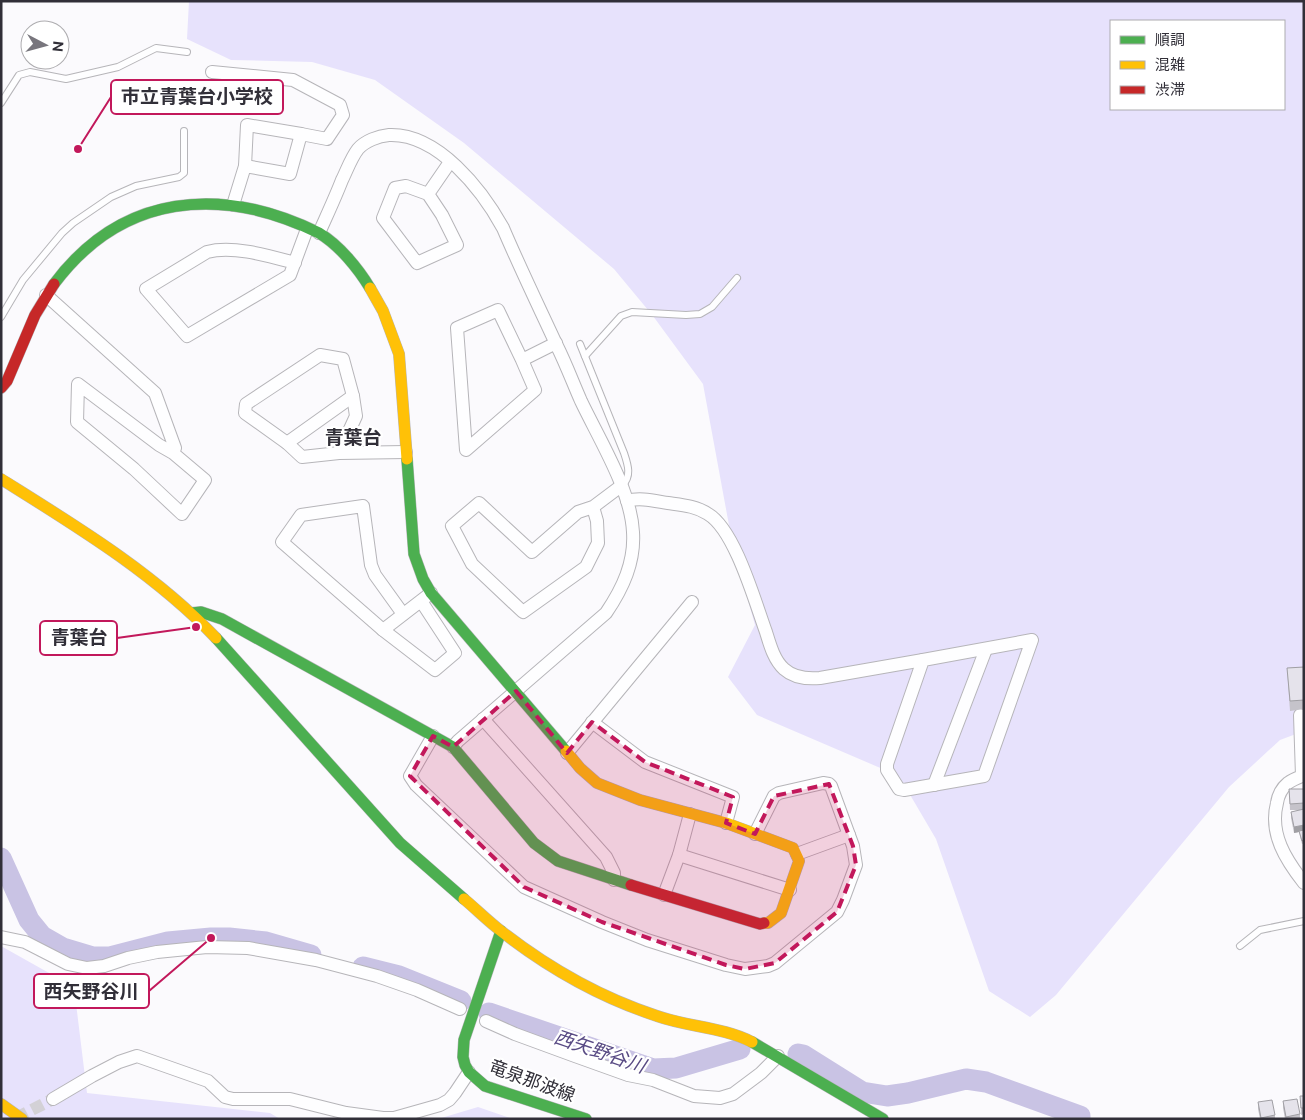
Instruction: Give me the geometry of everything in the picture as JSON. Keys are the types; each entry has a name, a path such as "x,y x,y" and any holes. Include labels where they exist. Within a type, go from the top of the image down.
{"main road":[{"path":"1,388 7,381 46,295 60,275 102,235 121,224 145,214 175,205 191,203 233,205 288,220 313,231 349,260 370,286 392,330 399,354 414,554 423,579 426,597 516,691 587,776 597,783 640,800 726,823 793,848 799,861 781,913 768,923 760,924 569,866 546,853 534,843 453,747 222,619 201,612 192,613"},
{"path":"1,480 97,540 144,574 192,613 215,636 400,844 501,931 547,963 619,1002 659,1016 735,1035 759,1045 884,1119"},
{"path":"469,1072 462,1057 464,1040 501,931"},
{"name":"竜泉那波線","path":"469,1072 485,1086 586,1119"},
{"path":"1,1104 22,1119"}],"street":[{"path":"212,72 292,80 340,105 343,115 328,139 247,125 245,166 233,205"},
{"path":"245,166 290,174 301,134"},
{"path":"296,263 267,255 217,249 207,252 146,289 187,336 290,275 359,148 369,141 382,136 404,136 425,144 462,172 492,208 601,439 627,501 633,531 633,548 626,579 606,613 453,747"},
{"path":"428,194 450,162"},
{"path":"406,186 428,194 442,215 457,245 417,262 383,218 395,188 406,186"},
{"path":"46,295 155,393 175,448 173,453"},
{"path":"498,310 522,360 535,390 466,450 457,328 498,310"},
{"path":"522,360 556,343"},
{"path":"339,453 356,416 353,396 343,359 320,354 246,404 245,413 287,443 302,457 339,453 406,452"},
{"path":"78,384 159,445 173,453 205,480 182,514 134,469 77,422 78,384"},
{"path":"287,443 353,396"},
{"path":"593,506 597,521 598,543 586,567 523,612 472,564 452,526 479,504 532,552 578,512 593,506 621,486"},
{"path":"627,501 641,499 694,507 709,514 718,522 726,531 746,577 774,654 785,670 794,675 810,679 820,678 1032,640 984,776 904,790 899,789 887,770 887,764 923,660"},
{"path":"383,630 426,597 455,653 434,670 383,630 282,542 301,515 363,506 371,566 375,575 403,614"},
{"path":"567,753 692,602"},
{"path":"934,785 986,649"},
{"path":"1300,715 1302,776 1287,784 1278,796 1275,810 1275,830 1281,848 1291,866 1304,883"},
{"path":"483,719 606,857 614,873 614,880"},
{"path":"592,722 645,762 733,797 726,823"},
{"path":"433,736 410,776 416,785 524,887 570,909 647,940 737,968 757,968 776,963 837,912 856,865 856,858 849,835 831,786 828,784 823,783 779,793 774,796 755,834"},
{"path":"664,895 690,814"},
{"path":"797,854 849,835"},
{"path":"678,855 790,890"},
{"path":"1,937 25,942 68,964 87,968 104,966 128,958 165,951 207,947 248,948 316,960 377,976 417,990 460,1009"},
{"path":"486,1021 515,1034 628,1075 653,1080 694,1096 720,1098 734,1094 761,1073 778,1056"},
{"path":"53,1099 92,1076 137,1056 208,1081 225,1097 233,1099 290,1099 346,1113 394,1118 440,1105 449,1100 469,1072"}],"lane":[{"path":"1,103 19,75 30,72 66,79 118,67 156,48 187,52"},
{"path":"1,317 23,280 62,232 73,223 111,197 136,186 179,176 184,173 184,131"},
{"path":"585,356 621,316 632,312 700,314 712,307 737,278"},
{"path":"580,344 624,453 629,476 621,486"},
{"path":"1240,946 1260,930 1304,921"}],"highlighted area":[{"path":"516,691 567,753 592,722 645,762 733,797 726,823 755,834 774,796 829,784 853,846 856,865 837,912 775,963 745,969 726,965 602,922 524,887 410,776 433,736 453,747"}],"shaded area":[{"path":"189,1 1304,1 1304,731 1280,740 1229,787 1056,995 1030,1017 989,991 936,839 899,776 757,715 728,677 755,625 733,547 703,384 653,316 614,269 464,143 375,80 312,62 231,60 187,39"},
{"path":"1,946 74,987 87,1093 270,1113 280,1119 1,1119"},
{"path":"478,1107 513,1119 438,1119"}],"building":[{"path":"1304,667 1304,700 1290,701 1287,668"},
{"path":"1289,789 1304,789 1304,803 1290,804"},
{"path":"1304,809 1304,825 1294,827 1291,812"},
{"path":"1304,830 1304,840 1302,841 1299,831"},
{"path":"1300,1096 1304,1096 1304,1108 1301,1108"},
{"path":"1297,1099 1300,1114 1286,1117 1283,1101"},
{"path":"1272,1100 1275,1115 1261,1118 1258,1102"}],"waterway":[{"name":"西矢野谷川","path":"1,858 29,920 42,936 63,948 93,957 110,957 168,942 229,938 266,942 311,955"},
{"name":"西矢野谷川","path":"363,967 399,976 461,1001"},
{"name":"西矢野谷川","path":"489,1013 653,1069 676,1068 740,1049"},
{"name":"西矢野谷川","path":"798,1054 803,1055 862,1092 887,1096 966,1079 986,1082 1080,1116 1080,1119"}],"tunnel":[{"path":"16,1118 53,1099"}],"traffic: fast":[{"path":"54,284 81,254 110,231 142,215 175,206 210,204 246,208 282,218 319,233 348,258 370,288"},
{"path":"407,459 414,554 423,579 431,593 566,751"},
{"path":"192,613 201,612 222,619 453,747 534,843 558,861 631,885"},
{"path":"216,638 400,843 464,899"},
{"path":"501,931 464,1040 463,1057 465,1065 469,1072 485,1086 586,1119"},
{"path":"752,1042 883,1119"}],"traffic: slow":[{"path":"370,288 383,311 399,354 407,459"},
{"path":"1,479 86,533 141,572 167,592 216,638"},
{"path":"566,751 580,768 597,783 640,800 726,823 793,848 799,861 781,913 768,923 764,923"},
{"path":"464,899 496,927 537,957 596,991 636,1009 669,1020 729,1033 752,1042"},
{"path":"1,1104 22,1119"}],"traffic: jam":[{"path":"1,388 7,381 35,315 54,284"},
{"path":"631,885 760,924 764,923"}],"place":[{"name":"市立青葉台小学校","path":"78,149"},
{"name":"青葉台","path":"196,627"},
{"name":"西矢野谷川","path":"211,938"}],"district":[{"name":"青葉台","path":"353,437"}]}
